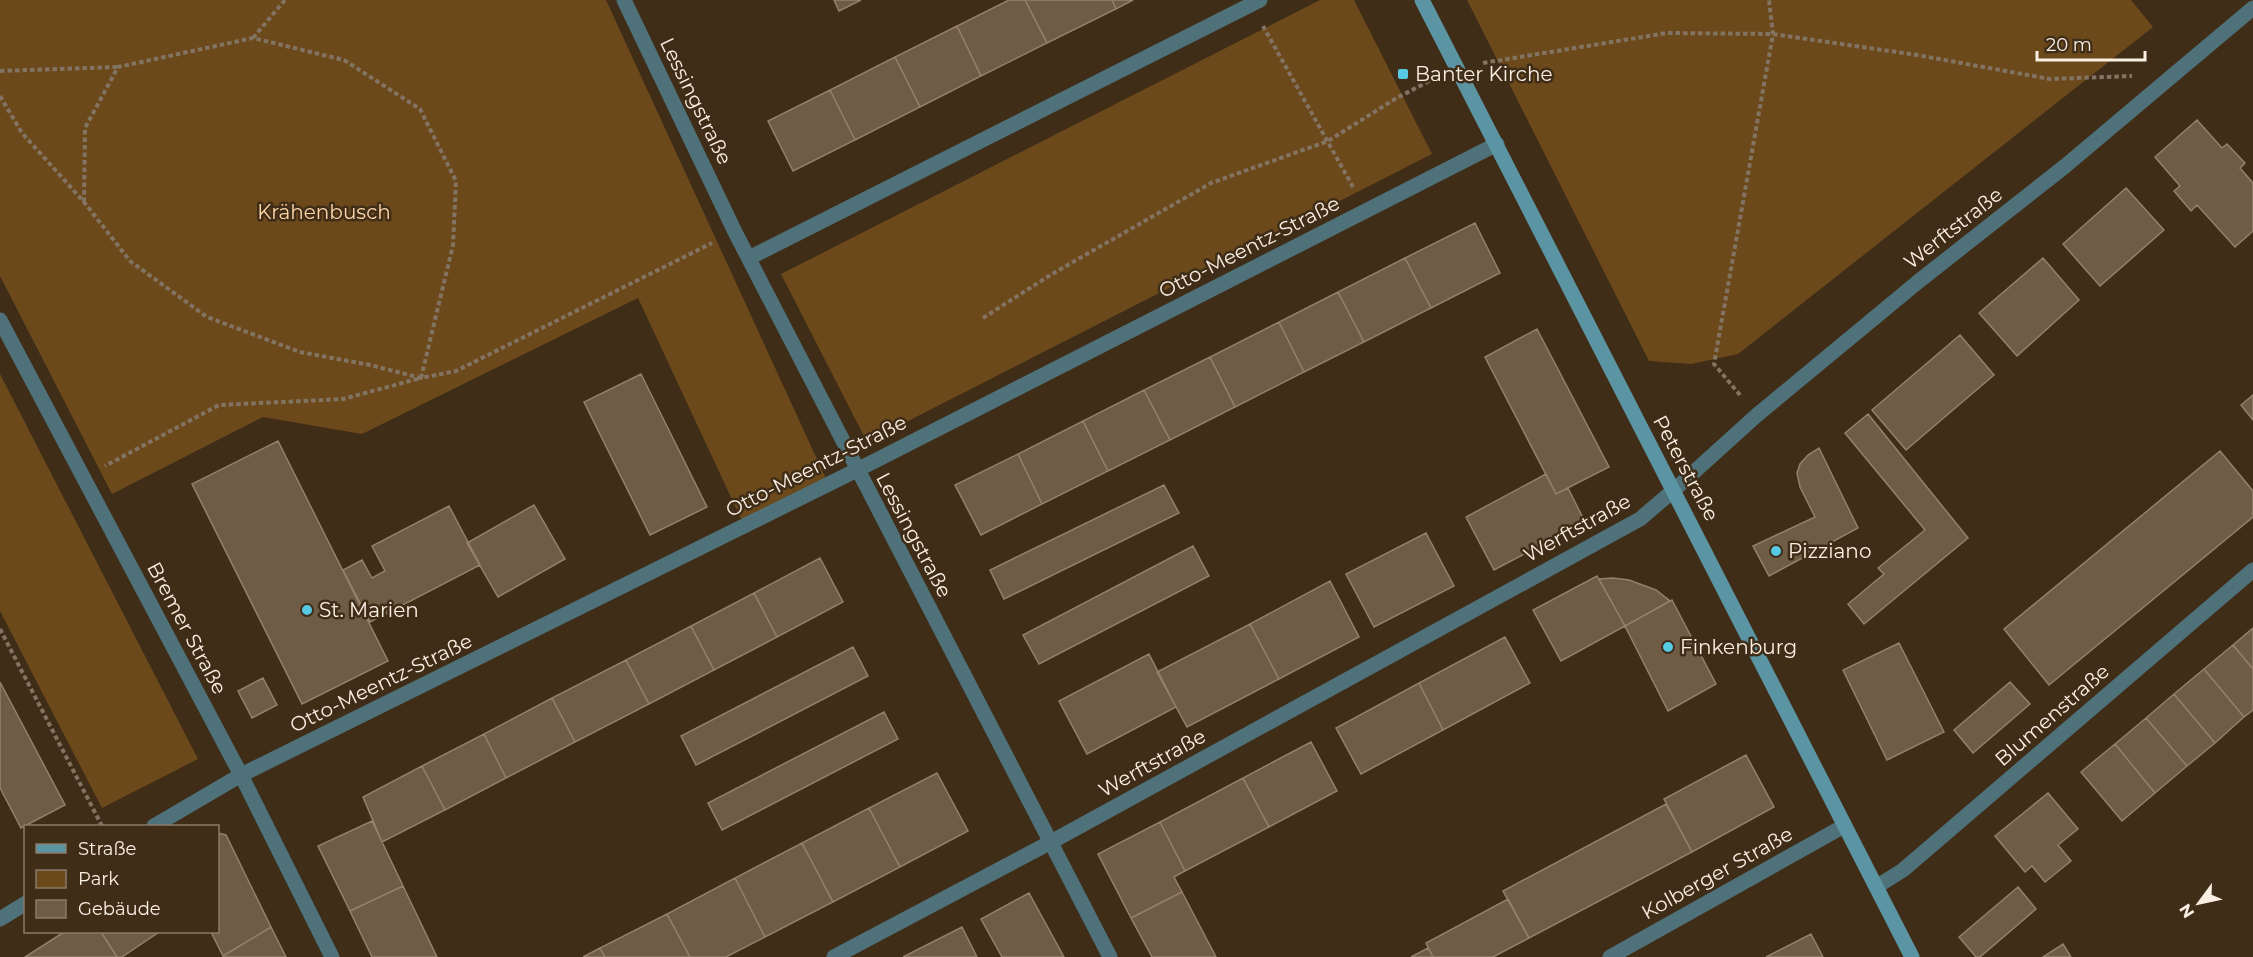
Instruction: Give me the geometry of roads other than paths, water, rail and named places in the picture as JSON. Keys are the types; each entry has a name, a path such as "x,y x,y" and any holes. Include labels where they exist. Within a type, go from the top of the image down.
{"main road":[{"name":"Peterstraße","path":"1422,0 1912,957"}],"street":[{"name":"Lessingstraße","path":"624,0 735,232 1110,957"},
{"path":"749,258 1256,2"},
{"name":"Werftstraße","path":"834,957 1051,842 1640,519 1757,415 1919,281 2064,167 2253,8"},
{"name":"Otto-Meentz-Straße","path":"156,825 241,775 857,470 1497,144"},
{"name":"Bremer Straße","path":"0,320 241,775 332,957"},
{"name":"Blumenstraße","path":"1876,887 1903,870 2253,570"},
{"name":"Kolberger Straße","path":"1610,957 1844,826"},
{"path":"0,919 24,904"}],"place":[{"name":"Banter Kirche","path":"1403,74"},
{"name":"Pizziano","path":"1776,551"},
{"name":"St. Marien","path":"307,610"},
{"name":"Finkenburg","path":"1668,647"}],"park label":[{"name":"Krähenbusch","path":"324,212"}]}
